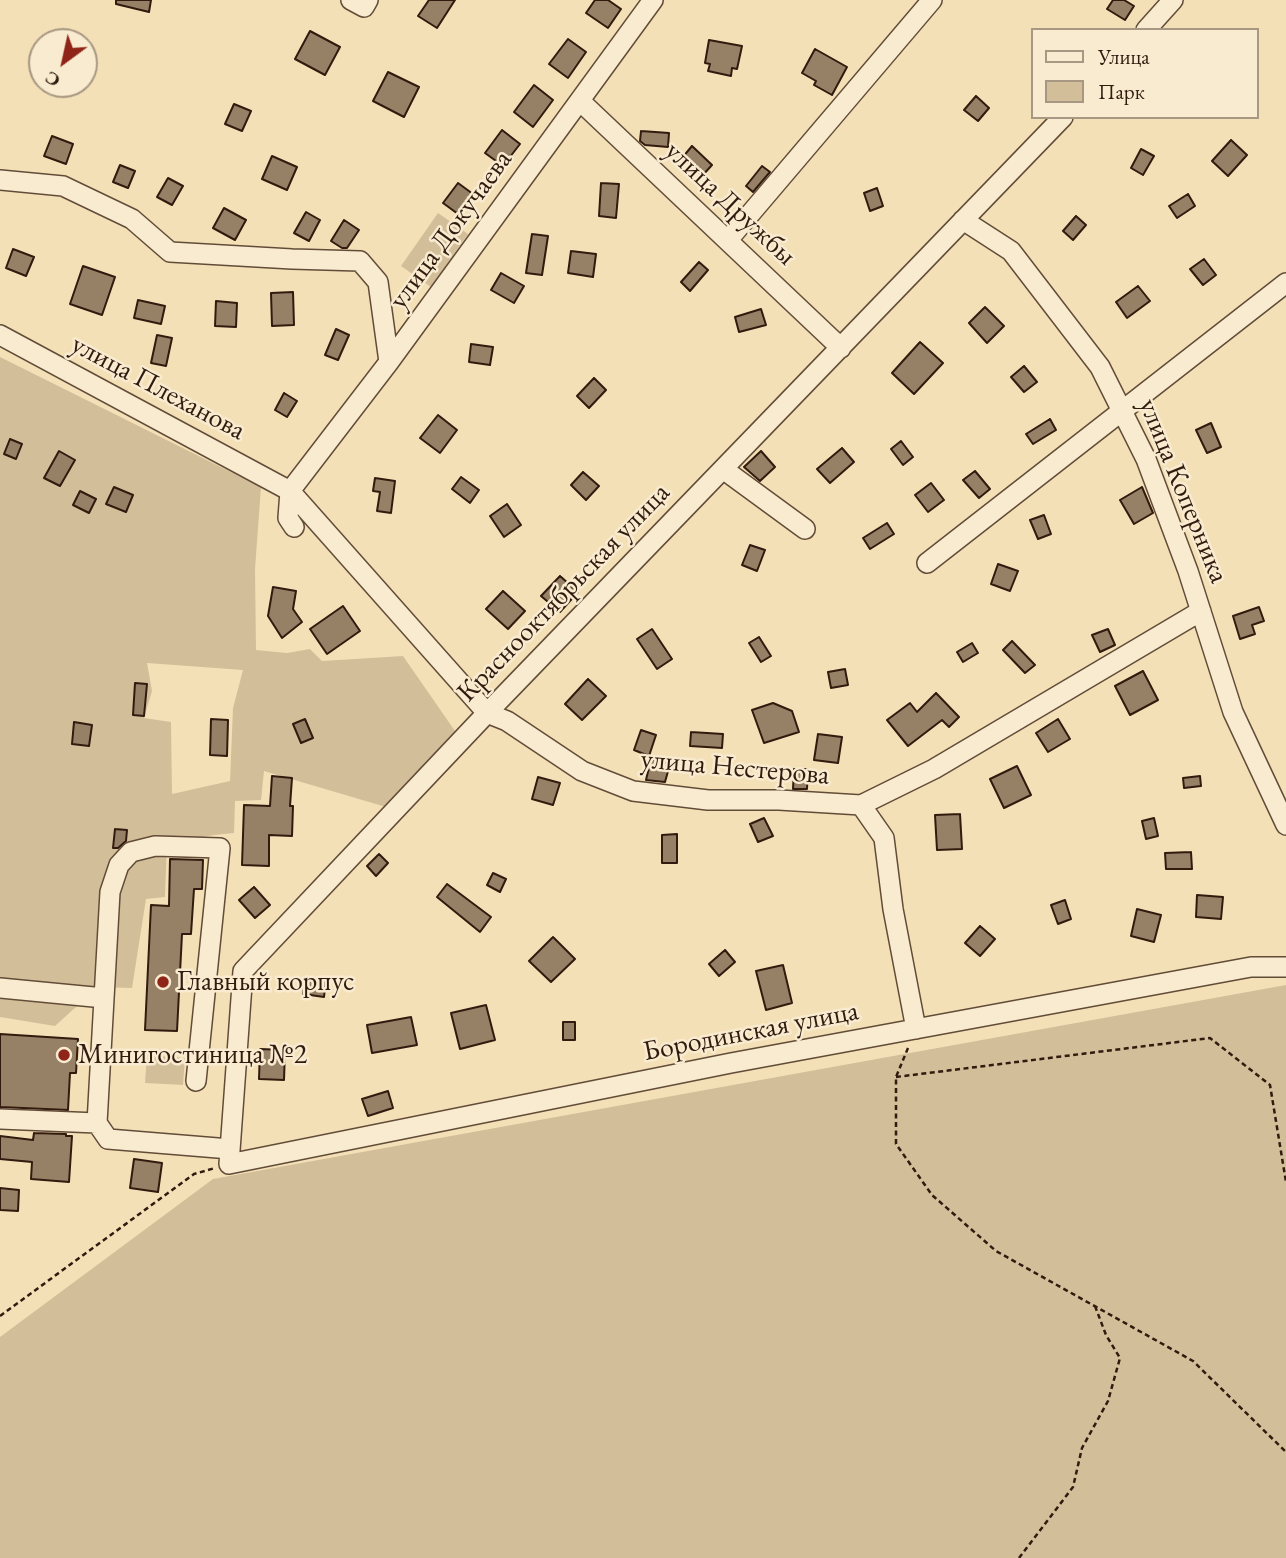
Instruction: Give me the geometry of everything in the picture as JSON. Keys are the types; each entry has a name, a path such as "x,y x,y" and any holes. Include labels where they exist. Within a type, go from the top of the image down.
{"street":[{"name":"улица Докучаева","path":"290,491 389,362 653,0"},
{"path":"728,240 932,0"},
{"path":"1148,28 1174,0"},
{"name":"улица Дружбы","path":"580,101 841,348"},
{"name":"Краснооктябрьская улица","path":"229,1157 243,971 487,713 1061,119"},
{"path":"0,180 63,186 132,219 170,252 360,261 378,282 389,362"},
{"name":"улица Коперника","path":"964,220 1011,251 1100,367 1146,459 1188,571 1233,712 1286,825"},
{"path":"927,563 1286,283"},
{"name":"улица Плеханова","path":"0,335 290,491"},
{"path":"723,469 804,529"},
{"path":"290,491 288,518 294,527"},
{"name":"улица Нестерова","path":"290,491 487,713 507,721 582,771 633,791 708,800 779,800 861,805 934,769 1201,611"},
{"path":"861,805 884,838 893,909 915,1030"},
{"path":"0,1119 97,1124 110,892 119,865 131,852 155,846 220,848 197,1081"},
{"name":"Бородинская улица","path":"97,1124 108,1139 229,1157 1251,967 1286,967"},
{"path":"0,988 104,998"}],"path":[{"path":"915,1030 896,1077 896,1144 932,1195 996,1251 1193,1361 1286,1452"},
{"path":"896,1077 1210,1038 1270,1085 1286,1182"},
{"path":"0,1316 194,1174 229,1157"},
{"path":"1019,1558 1073,1487 1082,1448 1108,1401 1120,1357 1106,1335 1095,1306"}],"green space":[{"path":"438,213 468,234 431,287 401,266"},
{"path":"0,357 261,487 255,569 256,650 287,653 310,649 322,661 403,656 455,731 386,807 264,771 261,800 235,801 234,833 167,843 165,897 146,899 132,988 98,987 55,1026 0,1017","holes":["147,663 243,670 233,708 230,781 172,794 171,722 144,718 152,691"]},
{"path":"1286,985 1286,1558 0,1558 0,1337 213,1179"},
{"path":"147,1055 185,1058 183,1085 145,1083"}],"building":[{"path":"116,0 151,0 149,12 116,4"},
{"path":"429,0 455,0 437,28 418,16"},
{"path":"595,0 608,0 621,9 608,28 586,13"},
{"path":"1113,0 1124,0 1134,6 1125,20 1107,9"},
{"path":"310,31 340,47 325,75 295,59"},
{"path":"568,39 586,52 568,78 549,64"},
{"path":"709,40 742,46 737,69 732,68 731,76 708,71 710,64 705,63"},
{"path":"815,49 847,67 832,95 814,85 816,81 802,73"},
{"path":"388,72 419,87 404,117 373,101"},
{"path":"534,85 553,100 533,127 514,112"},
{"path":"976,96 989,108 978,121 964,110"},
{"path":"234,104 251,111 242,131 225,124"},
{"path":"502,130 520,144 503,166 485,153"},
{"path":"641,131 669,133 668,147 645,145 640,141"},
{"path":"52,136 73,144 66,164 44,156"},
{"path":"1231,140 1247,155 1228,176 1212,161"},
{"path":"692,146 712,165 702,176 682,158"},
{"path":"1141,149 1154,156 1143,175 1131,168"},
{"path":"272,156 297,167 287,190 262,179"},
{"path":"120,165 135,171 128,188 113,182"},
{"path":"762,166 770,172 753,192 746,186"},
{"path":"168,178 183,186 172,205 157,197"},
{"path":"458,183 473,194 458,214 443,203"},
{"path":"601,183 619,184 616,218 599,216"},
{"path":"877,188 883,206 870,211 864,193"},
{"path":"1188,194 1195,206 1177,218 1169,206"},
{"path":"224,208 246,220 235,240 213,228"},
{"path":"306,212 320,220 309,241 294,233"},
{"path":"1076,216 1086,225 1073,240 1063,231"},
{"path":"344,220 359,230 347,248 331,241"},
{"path":"532,234 548,236 542,275 526,273"},
{"path":"13,249 34,257 26,276 6,268"},
{"path":"571,251 596,254 593,277 568,273"},
{"path":"1204,259 1216,275 1203,285 1190,269"},
{"path":"699,262 708,270 690,291 681,282"},
{"path":"83,266 115,277 102,315 70,304"},
{"path":"501,273 524,286 514,303 491,290"},
{"path":"1138,286 1150,301 1127,318 1116,302"},
{"path":"293,292 294,325 272,326 271,293"},
{"path":"138,300 165,306 161,324 134,318"},
{"path":"216,301 237,303 236,327 215,326"},
{"path":"985,307 1004,326 987,343 969,323"},
{"path":"761,309 766,325 739,332 735,317"},
{"path":"336,329 349,335 338,360 325,355"},
{"path":"157,335 172,338 166,366 151,363"},
{"path":"920,342 943,363 914,394 892,373"},
{"path":"471,344 493,347 490,365 469,362"},
{"path":"1024,366 1037,382 1024,392 1011,377"},
{"path":"594,378 606,390 589,408 577,396"},
{"path":"284,393 297,401 287,417 275,410"},
{"path":"438,415 457,430 440,453 420,438"},
{"path":"1050,419 1056,430 1033,444 1026,434"},
{"path":"1211,423 1221,447 1207,453 1196,430"},
{"path":"10,439 22,444 16,459 4,454"},
{"path":"901,441 913,457 903,465 891,449"},
{"path":"842,448 854,462 830,483 817,469"},
{"path":"59,451 75,460 60,486 44,478"},
{"path":"761,451 775,467 760,481 744,467"},
{"path":"975,471 990,489 979,498 963,480"},
{"path":"583,472 599,486 586,500 571,485"},
{"path":"461,477 479,490 470,503 452,489"},
{"path":"375,478 395,481 391,513 377,511 380,492 373,491"},
{"path":"931,483 944,500 928,512 915,495"},
{"path":"114,487 133,495 126,512 106,504"},
{"path":"1142,487 1153,513 1134,524 1120,500"},
{"path":"80,491 96,499 89,513 73,505"},
{"path":"507,504 521,525 504,537 490,516"},
{"path":"1044,515 1051,534 1038,539 1030,520"},
{"path":"887,523 894,534 870,549 863,538"},
{"path":"750,545 765,550 757,571 742,565"},
{"path":"998,564 1018,571 1010,591 991,584"},
{"path":"560,576 578,592 560,612 541,596"},
{"path":"273,587 296,591 293,609 302,622 282,638 268,616"},
{"path":"503,591 525,611 508,629 486,609"},
{"path":"343,606 360,631 327,654 310,629"},
{"path":"1259,607 1264,621 1252,625 1255,634 1240,639 1233,616"},
{"path":"652,629 672,659 657,669 637,639"},
{"path":"1108,629 1115,645 1100,652 1092,635"},
{"path":"759,637 771,656 761,662 749,643"},
{"path":"1012,641 1035,665 1025,673 1003,650"},
{"path":"972,643 978,653 963,662 957,652"},
{"path":"845,669 848,685 831,688 828,672"},
{"path":"1143,671 1158,700 1130,715 1115,686"},
{"path":"588,679 606,696 582,720 565,704"},
{"path":"135,683 147,684 144,716 133,715"},
{"path":"936,693 959,717 949,727 942,720 908,746 887,720 910,703 917,712"},
{"path":"773,703 792,711 799,732 764,743 752,710"},
{"path":"211,719 228,720 227,756 210,755"},
{"path":"305,719 313,738 301,743 293,724"},
{"path":"1058,719 1070,739 1048,752 1036,733"},
{"path":"74,722 92,725 89,746 72,744"},
{"path":"641,730 656,735 649,756 634,750"},
{"path":"691,732 723,734 722,748 690,746"},
{"path":"818,734 842,737 838,763 814,760"},
{"path":"651,759 670,764 665,782 646,780"},
{"path":"1017,766 1031,795 1004,808 990,779"},
{"path":"794,769 808,769 807,789 793,789"},
{"path":"272,776 292,778 292,836 269,835 269,866 242,865 244,805 270,806"},
{"path":"1200,776 1201,786 1184,788 1183,778"},
{"path":"538,777 560,783 553,805 532,799"},
{"path":"960,814 962,849 937,850 935,815"},
{"path":"764,818 773,836 758,842 750,824"},
{"path":"1154,818 1158,836 1146,839 1142,821"},
{"path":"115,829 127,830 126,841 118,848 113,848"},
{"path":"677,834 677,863 662,863 662,835"},
{"path":"1191,852 1192,869 1166,869 1165,853"},
{"path":"379,854 388,863 376,876 367,866"},
{"name":"Главный корпус","path":"170,859 203,860 202,889 194,889 191,934 182,934 177,1031 145,1030 151,905 169,906"},
{"path":"493,873 506,879 500,892 487,885"},
{"path":"447,884 491,917 480,932 437,897"},
{"path":"254,887 270,905 255,918 239,900"},
{"path":"1197,895 1223,897 1221,919 1196,917"},
{"path":"1065,900 1071,919 1058,924 1051,905"},
{"path":"1137,909 1161,915 1154,942 1131,936"},
{"path":"980,926 995,939 980,956 965,943"},
{"path":"553,937 575,959 551,982 529,961"},
{"path":"725,950 735,962 719,976 709,964"},
{"path":"783,965 792,1003 766,1010 756,971"},
{"path":"305,978 326,980 324,997 303,994"},
{"path":"486,1005 495,1040 460,1049 451,1013"},
{"path":"411,1017 417,1045 372,1053 367,1025"},
{"path":"563,1022 575,1022 575,1040 563,1040"},
{"path":"0,1034 78,1039 76,1073 70,1073 68,1110 0,1107"},
{"path":"260,1049 285,1050 284,1080 259,1079"},
{"path":"388,1091 393,1108 368,1116 362,1099"},
{"path":"34,1133 72,1136 69,1182 31,1179 32,1162 0,1159 0,1136 33,1140"},
{"path":"134,1159 162,1163 158,1192 130,1188"},
{"path":"0,1188 19,1190 18,1211 0,1210"}],"place":[{"name":"Главный корпус","path":"163,982"},
{"name":"Минигостиница №2","path":"64,1055"}]}
